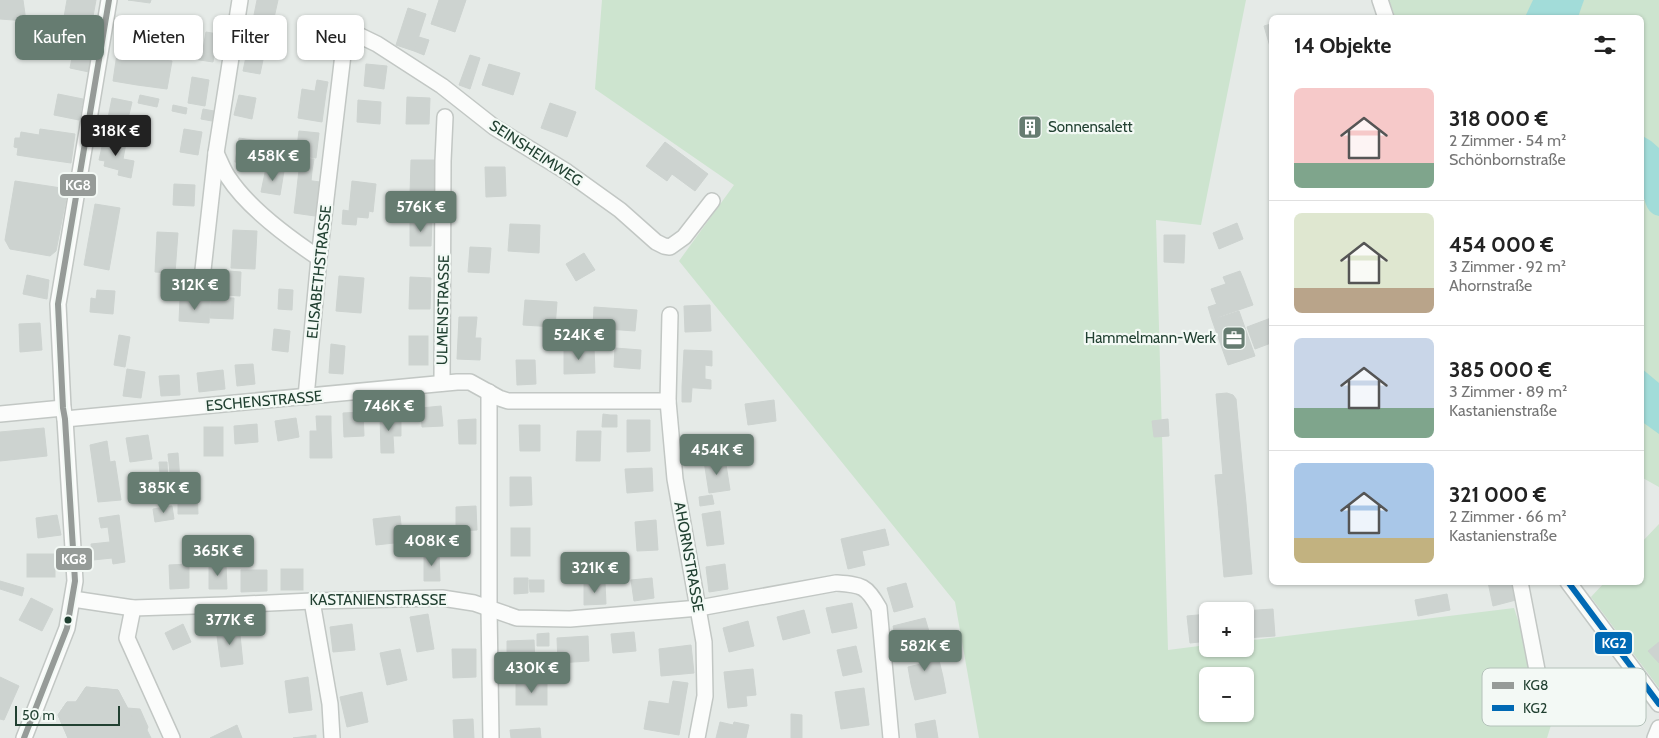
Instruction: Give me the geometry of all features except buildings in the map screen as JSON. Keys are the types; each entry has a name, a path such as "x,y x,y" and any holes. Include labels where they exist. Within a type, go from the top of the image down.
{"street":[{"path":"24,738 68,628 73,599 75,581 58,304 109,0"},
{"path":"203,270 216,153 240,0"},
{"path":"1380,0 1385,15"},
{"name":"SEINSHEIMWEG","path":"364,37 442,86 494,127 567,172 612,204 664,246 670,247 684,237 712,201"},
{"name":"ELISABETHSTRASSE","path":"306,397 319,258 342,60"},
{"name":"ULMENSTRASSE","path":"442,383 445,117"},
{"path":"216,153 228,178 254,207 292,240 319,258"},
{"name":"AHORNSTRASSE","path":"670,315 668,401 675,479 704,642 705,696 697,738"},
{"name":"ESCHENSTRASSE","path":"0,414 64,414 306,397 442,383 470,382 508,401 668,401"},
{"path":"489,392 491,738"},
{"name":"KASTANIENSTRASSE","path":"73,599 133,608 312,600 442,598 474,603 517,618 544,620 699,608 836,583 859,584 872,594 879,608 891,738"},
{"path":"1521,585 1537,668"},
{"path":"1570,585 1632,668"},
{"path":"312,600 330,704 332,738"},
{"path":"133,608 127,638 172,738"},
{"path":"1646,687 1659,704"},
{"path":"1655,738 1659,728"}],"green space":[{"path":"602,0 1246,0 1201,225 1156,220 1168,650 1199,646 1199,657 1254,657 1254,640 1514,608 1534,668 1482,668 1482,726 1551,726 1547,738 979,738 955,602 679,261 734,185 595,89"},
{"path":"1389,0 1659,0 1659,487 1644,479 1644,15 1394,15"},
{"path":"1659,524 1659,688 1646,668 1644,668 1591,597 1602,585 1644,585 1644,540"}],"water":[{"path":"1533,0 1584,0 1579,15 1526,15"},
{"path":"1644,137 1659,148 1659,216 1652,213 1644,199"},
{"path":"1644,370 1659,383 1659,434 1644,423"}],"transit line":[{"name":"KG8","path":"24,738 67,628 75,581 58,304 109,0"},
{"name":"KG2","path":"1570,585 1632,668"},
{"name":"KG2","path":"1646,687 1659,704"}],"place":[{"name":"Sonnensalett","path":"1030,127"},
{"name":"Hammelmann-Werk","path":"1234,338"}]}
